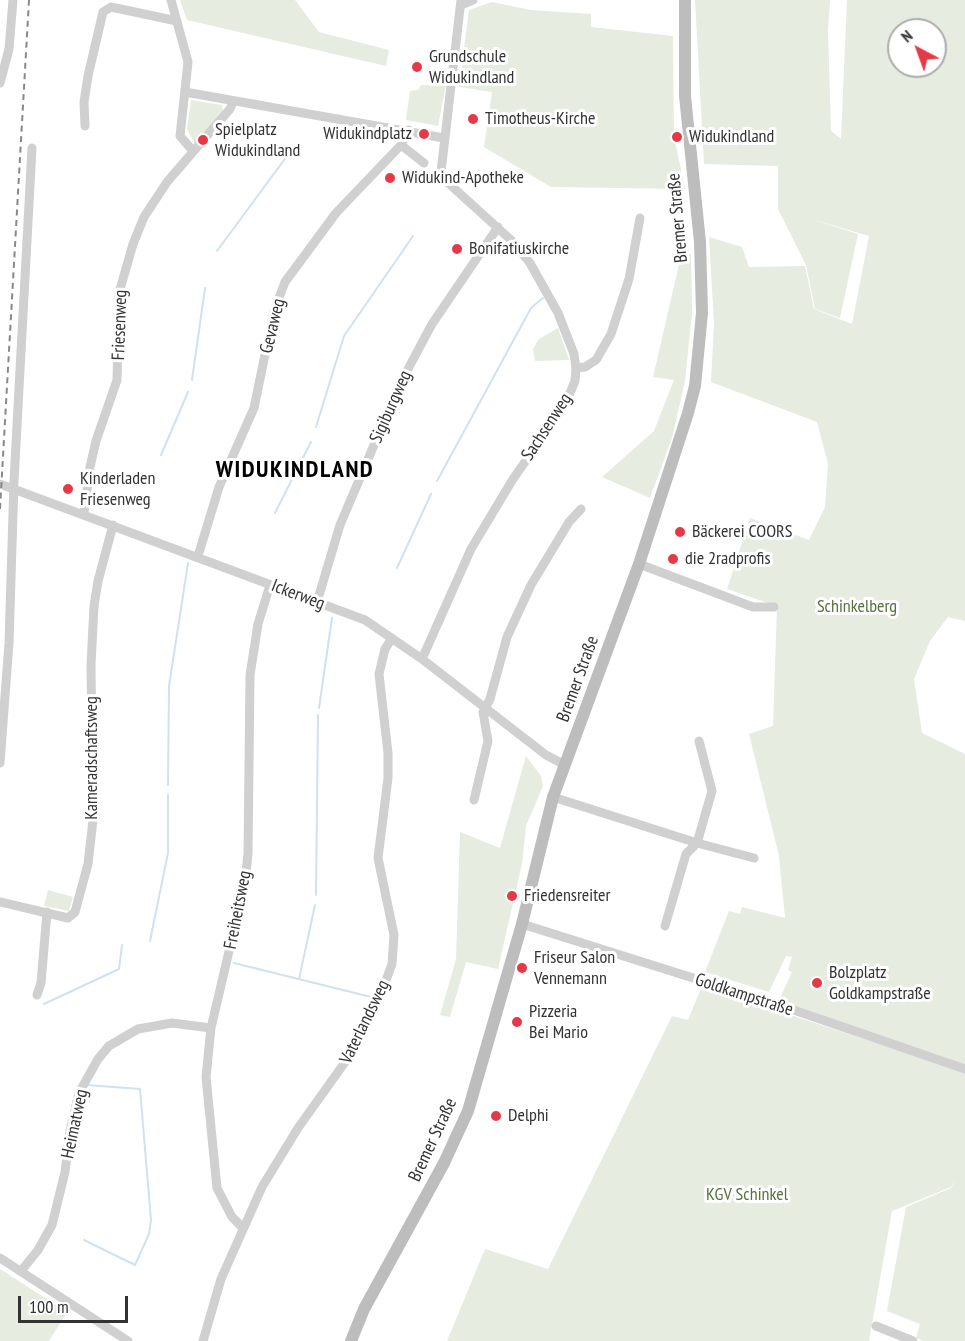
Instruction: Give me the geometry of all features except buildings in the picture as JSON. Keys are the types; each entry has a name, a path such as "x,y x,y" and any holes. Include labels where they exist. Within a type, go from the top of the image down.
{"main road":[{"name":"Bremer Straße","path":"351,1341 364,1309 460,1131 493,1029 553,797 639,564 695,386 702,313 700,242 685,96 685,0"}],"street":[{"path":"0,83 11,28 13,0"},
{"path":"171,0 188,62 180,136 193,152"},
{"path":"185,92 233,102 379,124 444,138 461,2 473,0"},
{"path":"84,126 84,102 88,76 98,29 106,8 177,21"},
{"path":"0,23 11,28"},
{"name":"Friesenweg","path":"84,513 94,449 117,380 117,317 124,269 144,217 167,182 230,109 233,102"},
{"name":"Gevaweg","path":"198,556 219,487 254,408 274,311 285,282 336,213 401,145 409,130"},
{"name":"Sachsenweg","path":"422,659 471,549 513,479 565,405 575,381 576,368 574,354 566,332 543,283 523,255 498,227 446,181 441,172 444,138"},
{"path":"401,145 423,163"},
{"path":"0,763 9,643 14,489 32,148"},
{"path":"576,368 585,367 596,360 611,334 629,279 640,218"},
{"name":"Sigiburgweg","path":"317,602 340,525 400,384 432,324 498,227"},
{"name":"Ickerweg","path":"0,484 84,513 365,621 422,659 546,755 565,765"},
{"path":"474,800 488,741 483,718 485,707 507,637 522,601 569,522 581,509"},
{"name":"Kameradschaftsweg","path":"0,902 72,916 88,864 93,820 92,633 98,581 113,525"},
{"path":"639,564 753,607 774,607"},
{"name":"Freiheitsweg","path":"242,1227 232,1217 218,1188 214,1173 206,1077 212,1028 245,883 249,842 250,675 258,624 270,585"},
{"name":"Vaterlandsweg","path":"203,1341 220,1279 242,1227 277,1160 354,1051 378,1002 392,964 394,935 378,858 388,778 387,733 379,674 385,649 392,638"},
{"path":"665,926 686,854 697,843 712,791 699,741"},
{"path":"553,797 697,843 754,858"},
{"path":"37,995 41,983 47,912"},
{"name":"Goldkampstraße","path":"522,924 785,1007 965,1069"},
{"name":"Heimatweg","path":"21,1271 38,1250 52,1226 65,1172 70,1131 79,1093 98,1059 116,1041 138,1029 172,1023 212,1028"},
{"path":"0,1258 128,1341"},
{"path":"876,1326 913,1341"}],"green space":[{"path":"180,0 295,0 319,32 389,50 386,66 187,20"},
{"name":"Schinkelberg","path":"695,0 830,0 828,31 831,131 841,139 847,0 965,0 965,621 948,617 930,641 914,679 922,733 965,754 965,1067 782,1001 781,996 792,972 788,970 792,957 786,956 769,992 705,972 729,911 740,914 742,907 785,918 779,856 749,734 773,726 777,606 727,589 750,518 809,540 825,507 828,464 817,422 711,382 714,323 709,237 742,247 749,267 805,266 814,309 852,324 869,236 808,218 858,234 840,318 815,309 806,265 778,209 778,166 704,164"},
{"path":"492,2 531,10 591,14 591,27 673,36 674,136 685,189 551,187 484,147 492,92 459,87 469,10"},
{"path":"421,85 446,85 438,126 406,120 410,91 418,90"},
{"path":"191,100 222,105 223,112 195,144 187,129"},
{"path":"691,254 692,313 685,381 672,438 650,498 602,477 654,431 674,380 653,377 681,256"},
{"path":"558,328 569,360 535,361 533,349 539,339"},
{"path":"526,756 541,776 543,786 526,826 522,864 498,969 466,962 450,1017 440,1015 456,959 460,832 500,848"},
{"path":"48,890 73,897 69,911 44,906"},
{"name":"KGV Schinkel","path":"702,986 965,1072 965,1341 923,1341 916,1338 920,1324 887,1311 906,1207 951,1188 957,1178 951,1187 892,1211 869,1341 447,1341 485,1249 548,1269 672,1016 688,1020"},
{"path":"0,1269 67,1312 49,1341 0,1341"}],"waterway":[{"path":"217,251 287,156"},
{"path":"316,427 344,336 413,236"},
{"path":"192,380 205,288"},
{"path":"437,481 531,308 543,298"},
{"path":"161,455 188,392"},
{"path":"275,513 311,442"},
{"path":"397,568 431,494"},
{"path":"168,785 169,686 188,563"},
{"path":"319,708 332,618"},
{"path":"316,895 318,715"},
{"path":"150,941 168,853 168,795"},
{"path":"299,979 315,905"},
{"path":"44,1004 119,969 122,945"},
{"path":"234,963 375,998"},
{"path":"84,1240 135,1265 149,1234 151,1220 140,1089 87,1085"}],"railway":[{"path":"0,509 29,0"}],"place":[{"name":"Grundschule Widukindland","path":"417,67"},
{"name":"Timotheus-Kirche","path":"473,119"},
{"name":"Widukindplatz","path":"424,134"},
{"name":"Widukindland","path":"677,137"},
{"name":"Spielplatz Widukindland","path":"203,140"},
{"name":"Widukind-Apotheke","path":"390,178"},
{"name":"Bonifatiuskirche","path":"457,249"},
{"name":"Kinderladen Friesenweg","path":"68,489"},
{"name":"Bäckerei COORS","path":"680,532"},
{"name":"die 2radprofis","path":"673,559"},
{"name":"Friedensreiter","path":"512,896"},
{"name":"Friseur Salon Vennemann","path":"522,968"},
{"name":"Bolzplatz Goldkampstraße","path":"817,983"},
{"name":"Pizzeria Bei Mario","path":"517,1022"},
{"name":"Delphi","path":"496,1116"}],"district":[{"name":"WIDUKINDLAND","path":"295,470"}]}
